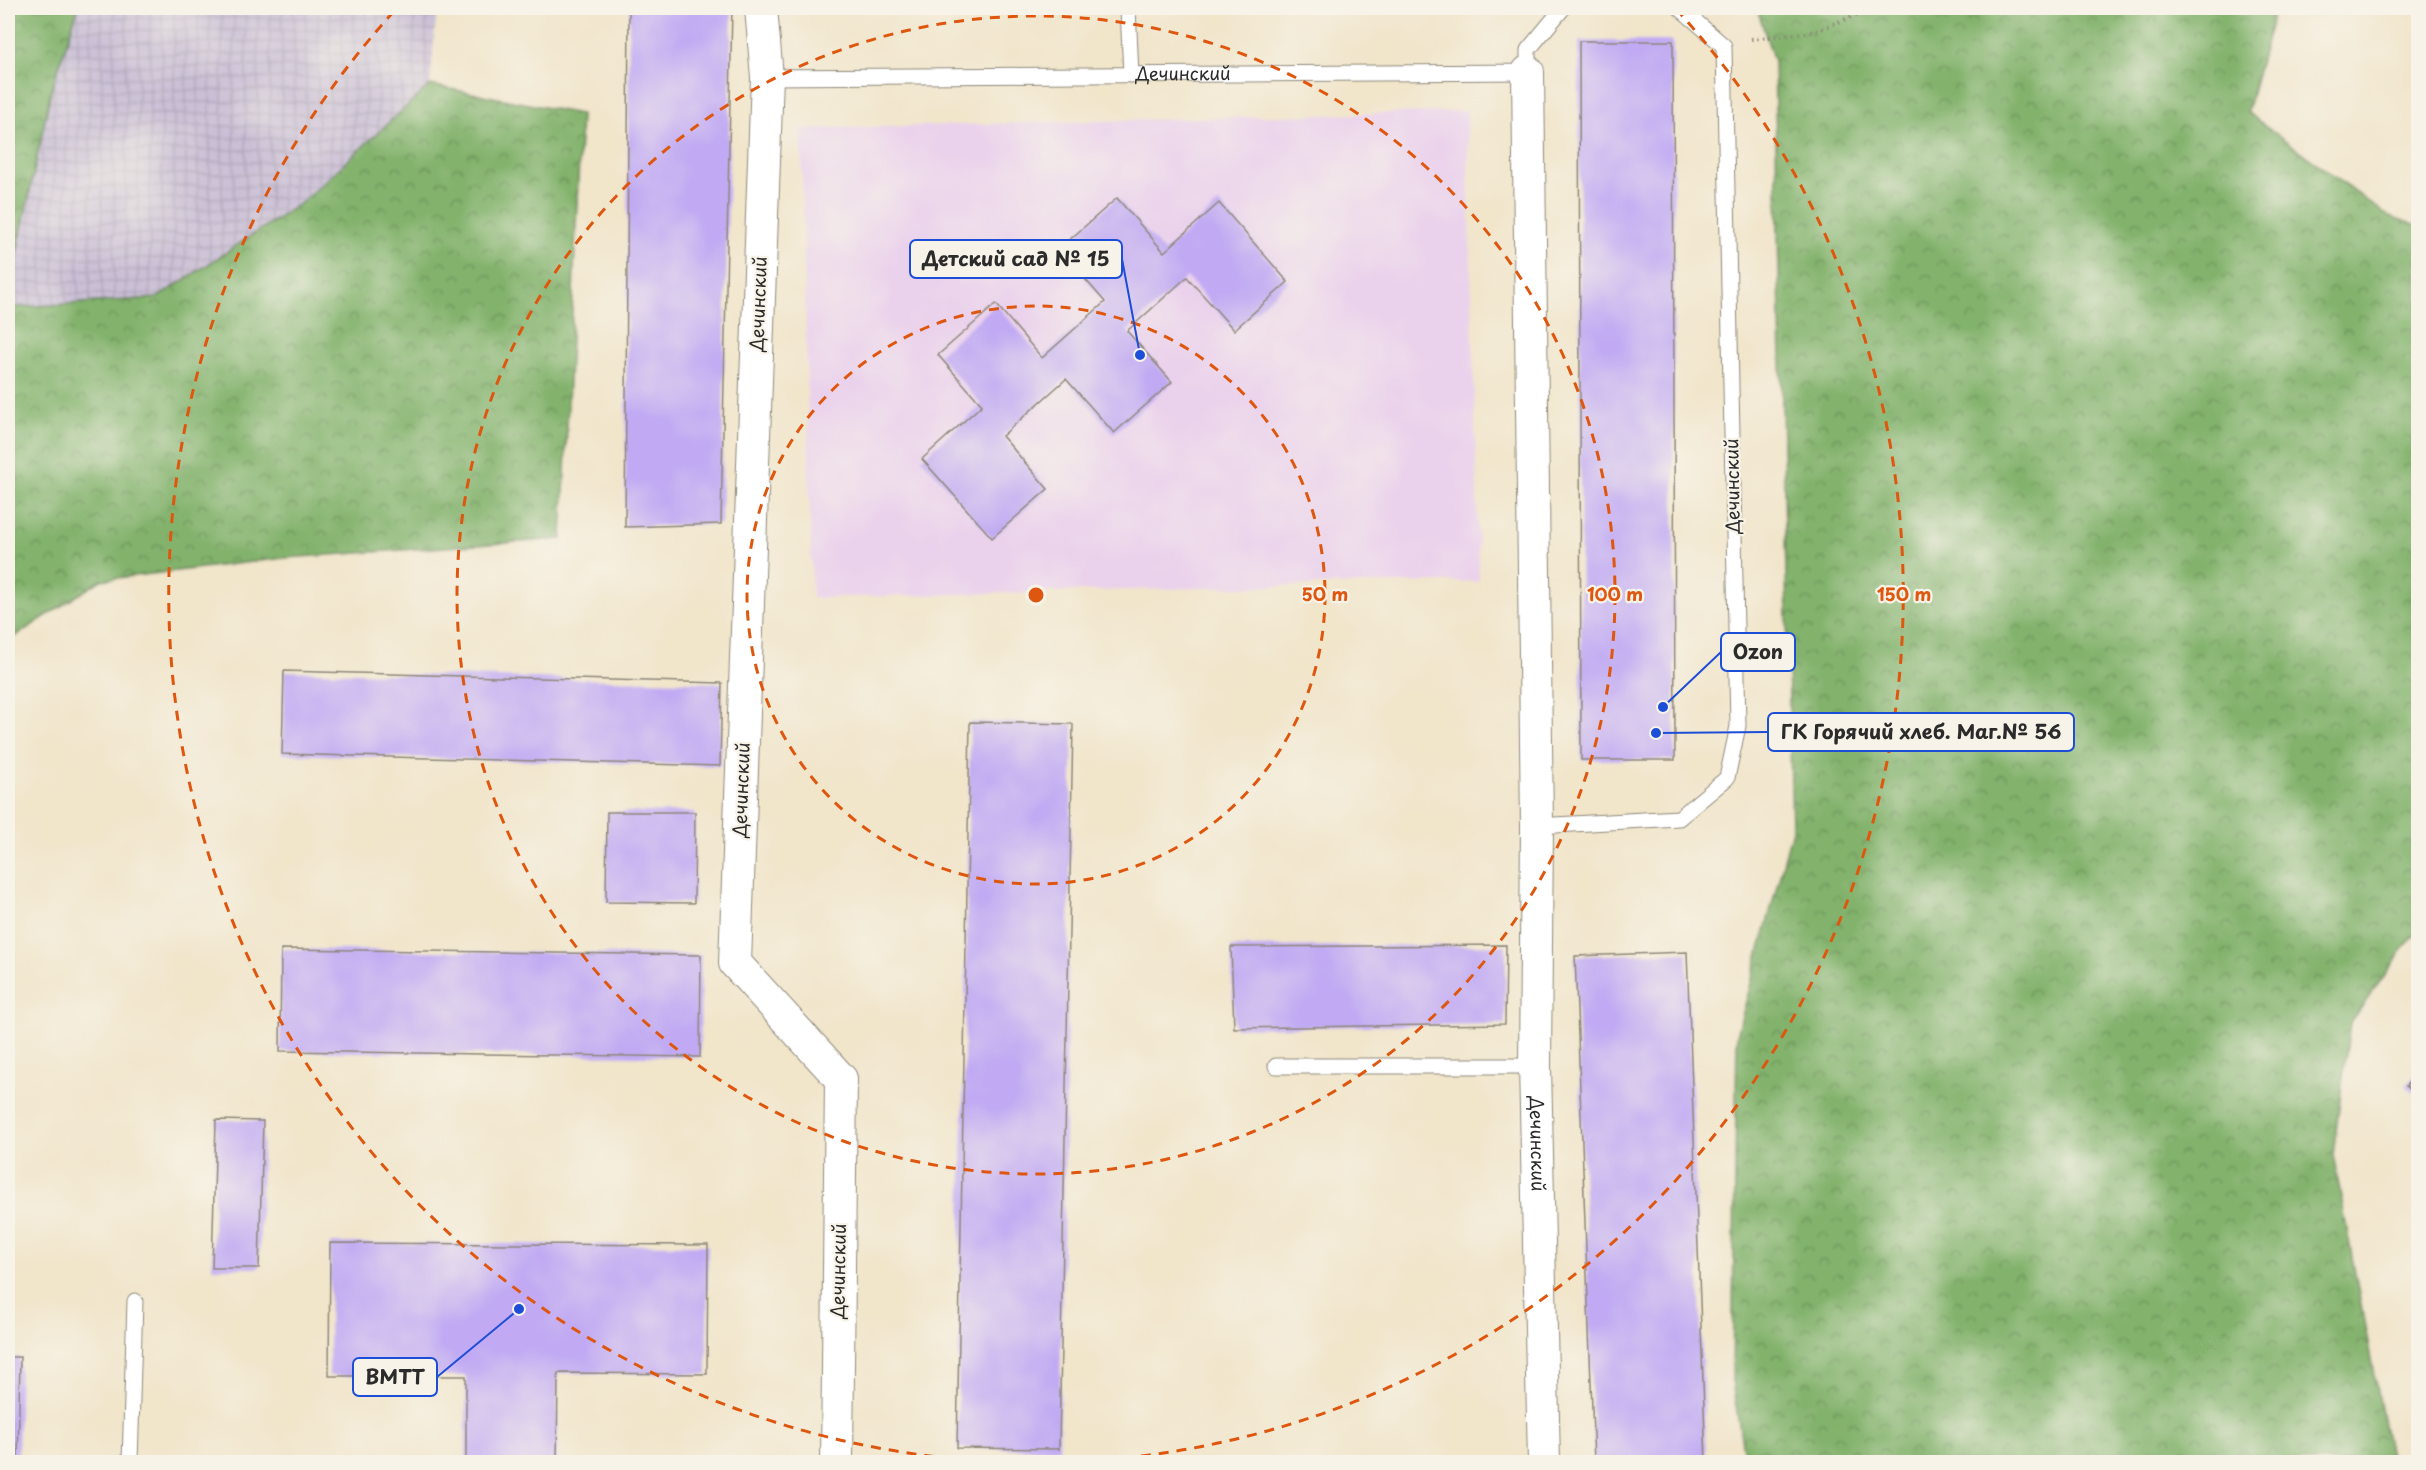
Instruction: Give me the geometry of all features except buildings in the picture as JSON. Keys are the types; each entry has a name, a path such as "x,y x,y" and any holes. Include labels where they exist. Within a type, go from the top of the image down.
{"street":[{"name":"Дечинский","path":"762,8 767,77 735,963 841,1079 837,1462"},
{"name":"Дечинский","path":"1528,72 1537,826 1535,1066 1544,1462"}],"lane":[{"path":"1128,8 1131,75"},
{"name":"Дечинский","path":"767,77 1528,72 1528,50 1563,8"},
{"path":"1680,8 1724,46"},
{"name":"Дечинский","path":"1537,826 1679,818 1727,778 1738,726 1724,46"},
{"path":"1276,1066 1535,1066"},
{"path":"130,1462 135,1300"}],"path":[{"path":"1724,46 1739,40 1814,32 1873,8"}],"shaded area":[{"path":"78,8 437,8 430,85 301,203 157,299 8,308 8,295 51,91"},
{"path":"1467,111 1479,581 812,598 801,129"}],"green space":[{"path":"8,8 78,8 51,91 8,295"},
{"path":"1757,8 2275,8 2247,112 2385,214 2418,226 2418,929 2350,1023 2333,1154 2390,1462 1745,1462 1732,1381 1737,1035 1792,830 1774,61"},
{"path":"430,85 581,114 562,539 285,558 101,580 8,641 8,308 157,298 301,203"}],"place":[{"name":"Детский сад № 15","path":"1140,355"},
{"name":"Ozon","path":"1663,707"},
{"name":"ГК Горячий хлеб. Маг.№ 56","path":"1656,733"},
{"name":"ВМТТ","path":"519,1309"}]}
